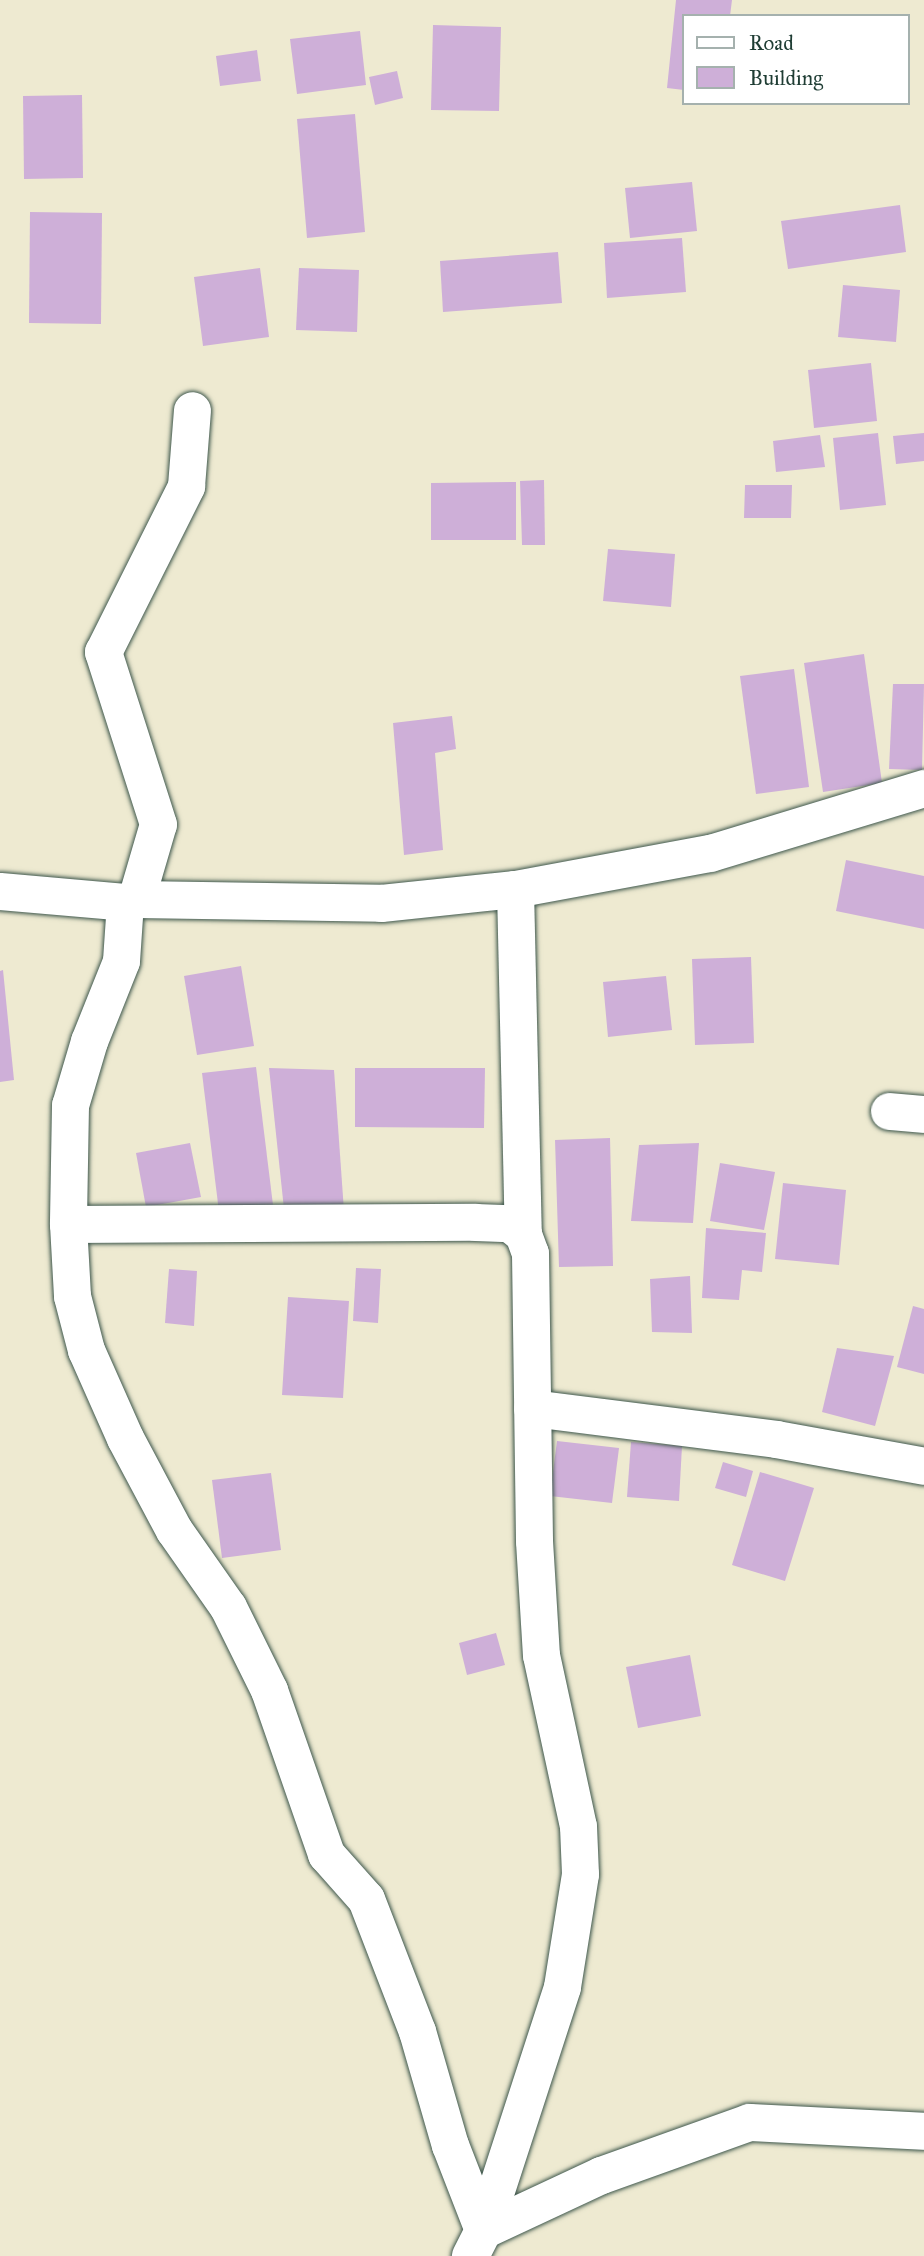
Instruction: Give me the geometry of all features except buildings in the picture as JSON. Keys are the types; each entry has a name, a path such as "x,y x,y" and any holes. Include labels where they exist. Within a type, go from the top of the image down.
{"street":[{"path":"192,410 186,486 103,652 158,824 130,900 121,961 89,1041 70,1105 68,1224 72,1296 86,1350 125,1438 168,1518 228,1607 269,1690 326,1854 366,1899 417,2031 476,2243"},
{"path":"0,891 130,900 381,903 514,889 710,853 924,788"},
{"path":"476,2243 562,1987 580,1874 578,1826 541,1655 532,1408 530,1253 523,1234 514,889"},
{"path":"68,1224 475,1222 509,1223 523,1234"},
{"path":"532,1408 776,1439 924,1466"},
{"path":"476,2243 601,2175 750,2122 924,2131"}]}
